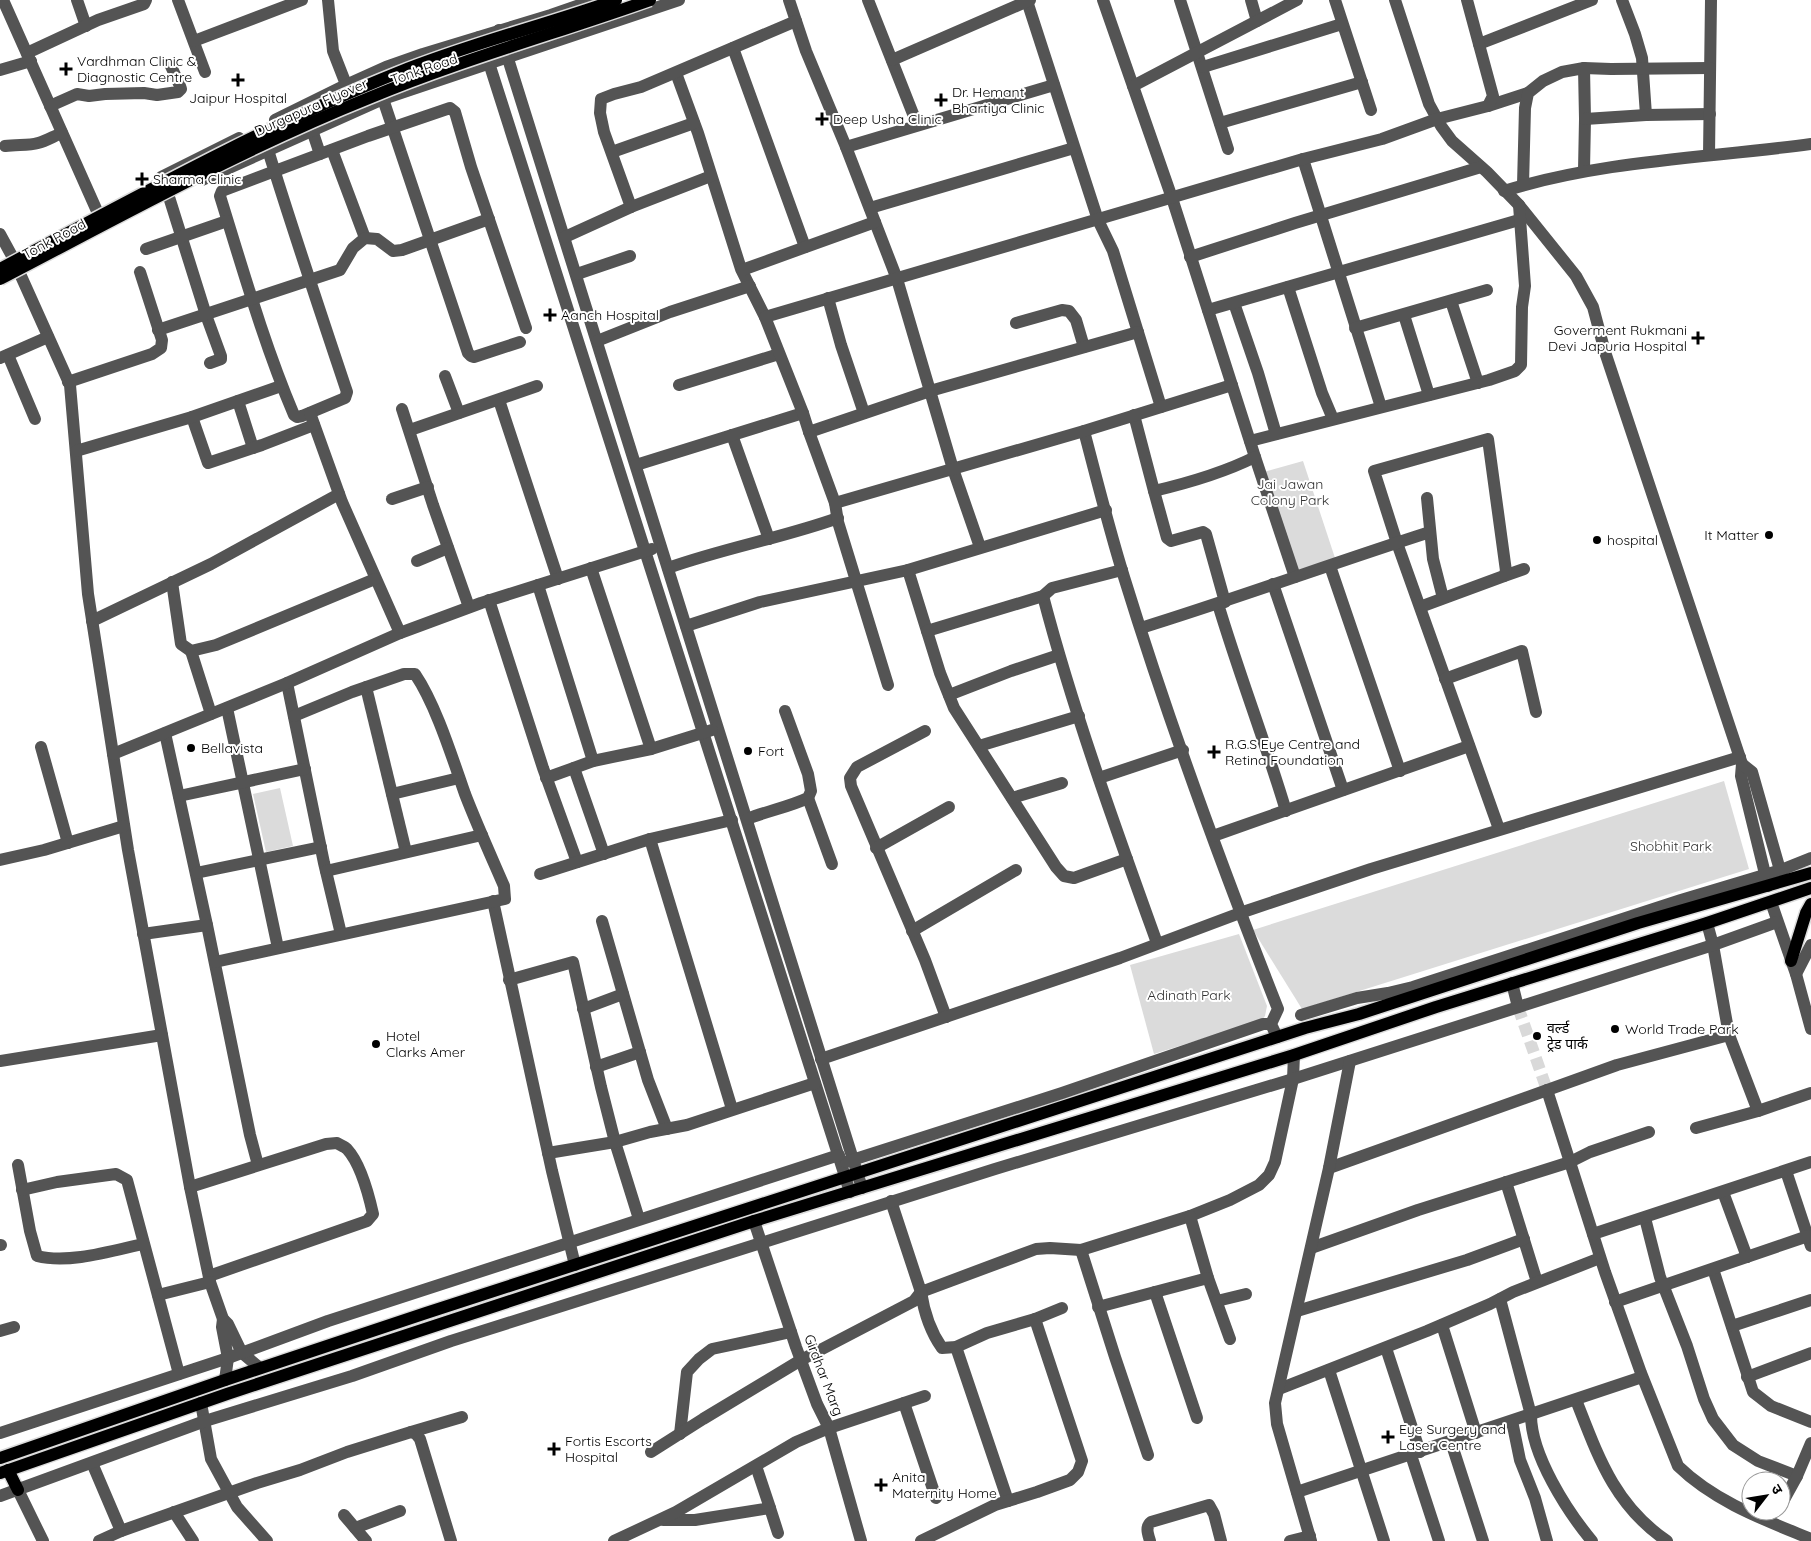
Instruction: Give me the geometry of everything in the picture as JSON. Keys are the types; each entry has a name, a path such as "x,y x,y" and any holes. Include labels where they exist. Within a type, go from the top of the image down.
{"main road":[{"name":"Durgapura Flyover","path":"0,269 222,152 344,95 408,69 502,36 616,0"},
{"name":"Durgapura Flyover","path":"0,280 216,167 368,98 430,74 647,4"},
{"path":"0,1458 260,1368 575,1265 847,1166 1305,1028 1379,1001 1638,924 1783,875 1806,874"},
{"path":"18,1490 4,1472 201,1403 754,1221 1294,1055 1512,983 1707,923 1811,888"},
{"path":"1791,961 1806,913 1811,904"}],"street":[{"path":"3,0 97,211"},
{"path":"77,0 86,26"},
{"path":"0,70 29,57 86,26 144,4 146,0"},
{"path":"178,0 205,72"},
{"path":"194,41 302,0"},
{"path":"328,0 333,51 357,111"},
{"name":"Tonk Road","path":"0,263 180,167 346,84 423,54 594,0"},
{"name":"Tonk Road","path":"0,285 169,196 312,130 383,100 489,63 509,58 647,4 679,0"},
{"path":"789,0 806,51 846,147 897,279 953,469 980,547"},
{"path":"868,0 917,124"},
{"path":"1103,0 1172,198 1295,577"},
{"path":"1180,0 1228,149"},
{"path":"1250,0 1257,20"},
{"path":"1133,86 1297,0"},
{"path":"1335,0 1371,110"},
{"path":"1395,0 1429,104 1441,126 1452,141 1519,205 1576,276 1593,307 1605,352 1741,760 1741,776 1767,880"},
{"path":"1466,0 1494,96 1488,106"},
{"path":"1479,44 1592,0"},
{"path":"1709,154 1711,0"},
{"path":"892,60 1029,1 1074,148 1098,220 1113,251 1161,407"},
{"path":"1624,1 1635,34 1643,68 1646,115"},
{"path":"631,207 600,112 601,99 642,87 796,21"},
{"path":"1202,67 1342,24"},
{"path":"499,30 822,1059 847,1166"},
{"path":"479,37 489,63 704,732 815,1083 856,1190"},
{"path":"733,48 805,247"},
{"path":"50,106 77,94 89,96 144,93 157,95 178,92 181,89 170,64"},
{"path":"765,317 1304,159 1382,138 1437,119 1488,106 1528,93 1543,81 1562,72 1584,68 1710,68"},
{"path":"1584,68 1584,170"},
{"path":"676,72 742,270 765,317 804,413 835,503 856,582 888,685"},
{"path":"1220,122 1362,82"},
{"path":"846,147 917,124 1054,85"},
{"path":"1523,185 1525,108 1528,93"},
{"path":"383,100 471,356 478,356 520,342"},
{"path":"312,419 294,416 281,386 251,300 220,196 222,190 446,109 453,109 526,328"},
{"path":"1585,119 1646,115 1710,114"},
{"path":"612,152 694,123"},
{"path":"312,130 320,154"},
{"path":"5,146 40,143 62,133"},
{"path":"1504,191 1584,170 1709,154 1811,144"},
{"path":"870,208 1074,148"},
{"path":"192,417 208,463 253,448 312,419 345,398 347,392 308,280 268,150"},
{"path":"332,150 365,238"},
{"path":"1304,159 1381,407"},
{"path":"1190,256 1481,167"},
{"path":"565,237 631,207 711,176"},
{"path":"169,196 206,315 222,357 210,363"},
{"path":"1250,441 1478,382 1515,370 1521,365 1522,307 1525,286 1519,205"},
{"path":"158,330 340,270 352,248 365,238 377,239 393,251 402,250 489,219"},
{"path":"1208,310 1519,220"},
{"path":"146,249 228,221"},
{"path":"742,270 875,222"},
{"path":"0,234 12,256 70,385 92,622 124,826 190,1187 209,1279 223,1319 228,1324 242,1353 260,1368"},
{"path":"577,274 630,256"},
{"path":"68,382 152,354 161,348 162,340 140,272"},
{"path":"597,341 670,312 750,286"},
{"path":"1288,288 1322,393 1333,419"},
{"path":"1355,328 1451,302 1487,290"},
{"path":"828,298 840,345 864,413"},
{"path":"1451,302 1478,382"},
{"path":"1234,303 1276,434"},
{"path":"1016,324 1062,310 1069,311 1076,320 1084,347"},
{"path":"1404,315 1429,395"},
{"path":"809,432 930,391 1138,332"},
{"path":"35,419 4,356 48,337"},
{"path":"679,385 779,354"},
{"path":"445,376 459,413"},
{"path":"835,503 1084,431 1232,385"},
{"path":"76,451 192,417 281,386"},
{"path":"410,430 537,386"},
{"path":"499,400 558,579"},
{"path":"238,401 253,448"},
{"path":"402,409 469,607"},
{"path":"636,465 804,413"},
{"path":"1134,415 1167,538 1171,542 1203,532 1206,534 1236,664 1259,726 1286,811"},
{"path":"312,419 339,494 400,634"},
{"path":"1084,431 1122,570 1141,628 1240,913 1278,1009 1271,1024 1276,1037"},
{"path":"732,434 769,539"},
{"path":"1498,829 1374,472 1488,439 1506,571 1504,576"},
{"path":"1154,491 1236,466 1255,457"},
{"path":"392,499 428,487"},
{"path":"92,622 211,564 339,494"},
{"path":"1427,498 1433,559 1443,598"},
{"path":"686,626 760,602 908,570 1106,510"},
{"path":"668,568 806,530 838,518"},
{"path":"1141,628 1222,603 1430,532"},
{"path":"113,754 469,607 662,547"},
{"path":"417,561 448,548"},
{"path":"1330,566 1400,771"},
{"path":"591,568 650,748"},
{"path":"1420,607 1524,569"},
{"path":"908,570 954,708 1056,867 1064,876 1074,878 1127,859"},
{"path":"927,631 1043,596 1052,588 1122,570"},
{"path":"191,652 216,645 375,579"},
{"path":"172,582 181,644 191,652 211,714"},
{"path":"1274,584 1343,790"},
{"path":"538,585 593,761"},
{"path":"1043,596 1059,655 1099,778 1157,944"},
{"path":"489,600 546,778 577,862"},
{"path":"1445,678 1522,651 1536,712"},
{"path":"949,695 1011,670 1059,655"},
{"path":"215,962 505,899 504,886 435,716 421,683 415,674 404,674 366,687 294,716"},
{"path":"287,683 341,934"},
{"path":"366,687 406,852"},
{"path":"227,708 278,948"},
{"path":"746,818 808,798 812,790 785,711"},
{"path":"979,746 1079,716"},
{"path":"546,778 593,761 650,748 718,728"},
{"path":"925,731 857,767 850,778 851,786 925,960 946,1017"},
{"path":"165,733 208,925 235,1067 258,1165"},
{"path":"1213,836 1469,746"},
{"path":"41,747 68,843"},
{"path":"1099,778 1182,750"},
{"path":"822,1059 1120,958 1240,913 1498,829 1741,760"},
{"path":"1741,760 1752,772 1783,875 1811,858"},
{"path":"574,768 604,854"},
{"path":"179,796 305,769"},
{"path":"392,794 459,778"},
{"path":"1012,798 1062,783"},
{"path":"808,798 832,864"},
{"path":"876,848 949,807"},
{"path":"540,874 650,839 732,820"},
{"path":"0,860 68,843 124,826"},
{"path":"326,871 482,835"},
{"path":"650,839 732,1109"},
{"path":"196,873 321,847"},
{"path":"912,931 1016,870"},
{"path":"493,901 548,1153 575,1265"},
{"path":"1771,902 1796,974 1811,1029"},
{"path":"602,921 648,1080 667,1129"},
{"path":"0,1496 204,1421 352,1376 451,1341 891,1201 1085,1141 1293,1080 1713,945 1777,922"},
{"path":"1707,923 1713,945 1728,1035 1758,1111"},
{"path":"144,934 208,925"},
{"path":"1796,974 1811,945"},
{"path":"510,980 573,962 615,1142 639,1219"},
{"path":"1512,983 1518,1007"},
{"path":"584,1009 623,994"},
{"path":"1278,1009 1301,1014 1357,998 1379,1001"},
{"path":"1301,1014 1305,1028"},
{"path":"0,1433 228,1358 328,1321 639,1219 847,1166 1263,1024 1271,1024"},
{"path":"0,1061 162,1035"},
{"path":"1330,1168 1617,1065 1728,1035"},
{"path":"596,1067 640,1052"},
{"path":"651,1452 801,1360 914,1301 921,1292 1036,1250 1050,1248 1081,1250 1190,1216 1245,1193 1259,1185 1268,1175 1275,1162 1293,1080 1294,1055"},
{"path":"1290,1541 1311,1539 1277,1424 1275,1403 1330,1168 1344,1063"},
{"path":"548,1153 615,1142 688,1125 815,1083"},
{"path":"1547,1090 1615,1302 1642,1377 1678,1466 1717,1495 1741,1504"},
{"path":"1696,1128 1758,1111 1811,1093"},
{"path":"1311,1248 1570,1162 1590,1152 1649,1132"},
{"path":"158,1295 209,1279 367,1221 373,1214 370,1200 354,1160 347,1149 337,1143 326,1144 190,1187"},
{"path":"1593,1234 1811,1162"},
{"path":"18,1165 37,1256 48,1259 70,1258 143,1244"},
{"path":"1615,1302 1747,1257 1809,1241 1786,1171"},
{"path":"22,1190 57,1182 116,1174 127,1180 180,1374"},
{"path":"1506,1182 1537,1282"},
{"path":"1723,1192 1747,1257"},
{"path":"891,1201 921,1292 924,1310 934,1336 942,1348 956,1348 987,1333 1035,1319 1062,1308"},
{"path":"1190,1216 1208,1278 1230,1340"},
{"path":"1645,1218 1664,1285 1712,1420 1733,1445 1758,1461 1798,1476"},
{"name":"Girdhar Marg","path":"754,1221 801,1360 817,1404 829,1428 861,1541"},
{"path":"1296,1311 1466,1260 1524,1239"},
{"path":"1081,1250 1098,1307 1148,1455"},
{"path":"1278,1390 1386,1348 1442,1325 1513,1292 1600,1258"},
{"path":"1713,1269 1753,1392 1771,1406 1811,1422"},
{"path":"1098,1307 1208,1278"},
{"path":"1155,1292 1197,1418"},
{"path":"1217,1301 1246,1294"},
{"path":"1500,1299 1531,1415 1531,1427 1551,1480 1569,1511 1592,1541"},
{"path":"1732,1326 1811,1300"},
{"path":"223,1319 222,1327 228,1358 225,1380"},
{"path":"921,1541 986,1509 1070,1480 1078,1472 1082,1461 1035,1319"},
{"path":"1442,1325 1476,1433"},
{"path":"0,1331 14,1327"},
{"path":"680,1434 687,1372 699,1359 712,1349 791,1332"},
{"path":"956,1348 1008,1501"},
{"path":"1386,1348 1439,1541"},
{"path":"1747,1377 1811,1353"},
{"path":"1330,1370 1384,1541"},
{"path":"1296,1492 1642,1377"},
{"path":"614,1541 659,1520 796,1442 829,1428 925,1396"},
{"path":"1576,1400 1600,1460 1614,1486 1639,1519 1667,1541"},
{"path":"201,1403 211,1459 237,1507 267,1541"},
{"path":"904,1403 936,1498"},
{"path":"99,1541 121,1531 347,1452 462,1417"},
{"path":"1512,1421 1520,1460 1535,1498 1547,1541"},
{"path":"411,1432 420,1438 451,1541"},
{"path":"1451,1442 1483,1541"},
{"path":"1791,1488 1798,1476 1811,1443"},
{"path":"92,1463 121,1531"},
{"path":"756,1466 778,1533"},
{"path":"18,1490 43,1541"},
{"path":"1150,1541 1147,1530 1151,1522 1209,1506 1212,1509 1222,1541"},
{"path":"659,1520 695,1520 770,1508"},
{"path":"355,1528 400,1511"},
{"path":"174,1512 193,1541"},
{"path":"344,1515 366,1541"},
{"path":"1781,1521 1811,1539"}],"green space":[{"name":"Jai Jawan Colony Park","path":"1303,461 1337,564 1295,577 1260,473"},
{"name":"Shobhit Park","path":"1724,781 1749,869 1302,1009 1253,930"},
{"path":"280,788 293,846 266,852 253,794"},
{"name":"Adinath Park","path":"1239,934 1267,1006 1265,1016 1262,1020 1154,1054 1130,965"}],"tunnel":[{"path":"1518,1007 1547,1090"}],"place":[{"name":"Vardhman Clinic & Diagnostic Centre","path":"66,69"},
{"name":"Jaipur Hospital","path":"238,80"},
{"name":"Dr. Hemant Bhartiya Clinic","path":"941,100"},
{"name":"Deep Usha Clinic","path":"822,119"},
{"name":"Sharma Clinic","path":"142,179"},
{"name":"Aanch Hospital","path":"550,315"},
{"name":"Goverment Rukmani Devi Japuria Hospital","path":"1698,338"},
{"name":"It Matter","path":"1769,535"},
{"name":"hospital","path":"1597,540"},
{"name":"Bellavista","path":"191,748"},
{"name":"Fort","path":"748,751"},
{"name":"R.G.S Eye Centre and Retina Foundation","path":"1214,752"},
{"name":"World Trade Park","path":"1615,1029"},
{"name":"वर्ल्ड ट्रेड पार्क","path":"1537,1036"},
{"name":"Hotel Clarks Amer","path":"376,1044"},
{"name":"Eye Surgery and Laser Centre","path":"1388,1437"},
{"name":"Fortis Escorts Hospital","path":"554,1449"},
{"name":"Anita Maternity Home","path":"881,1485"}]}
